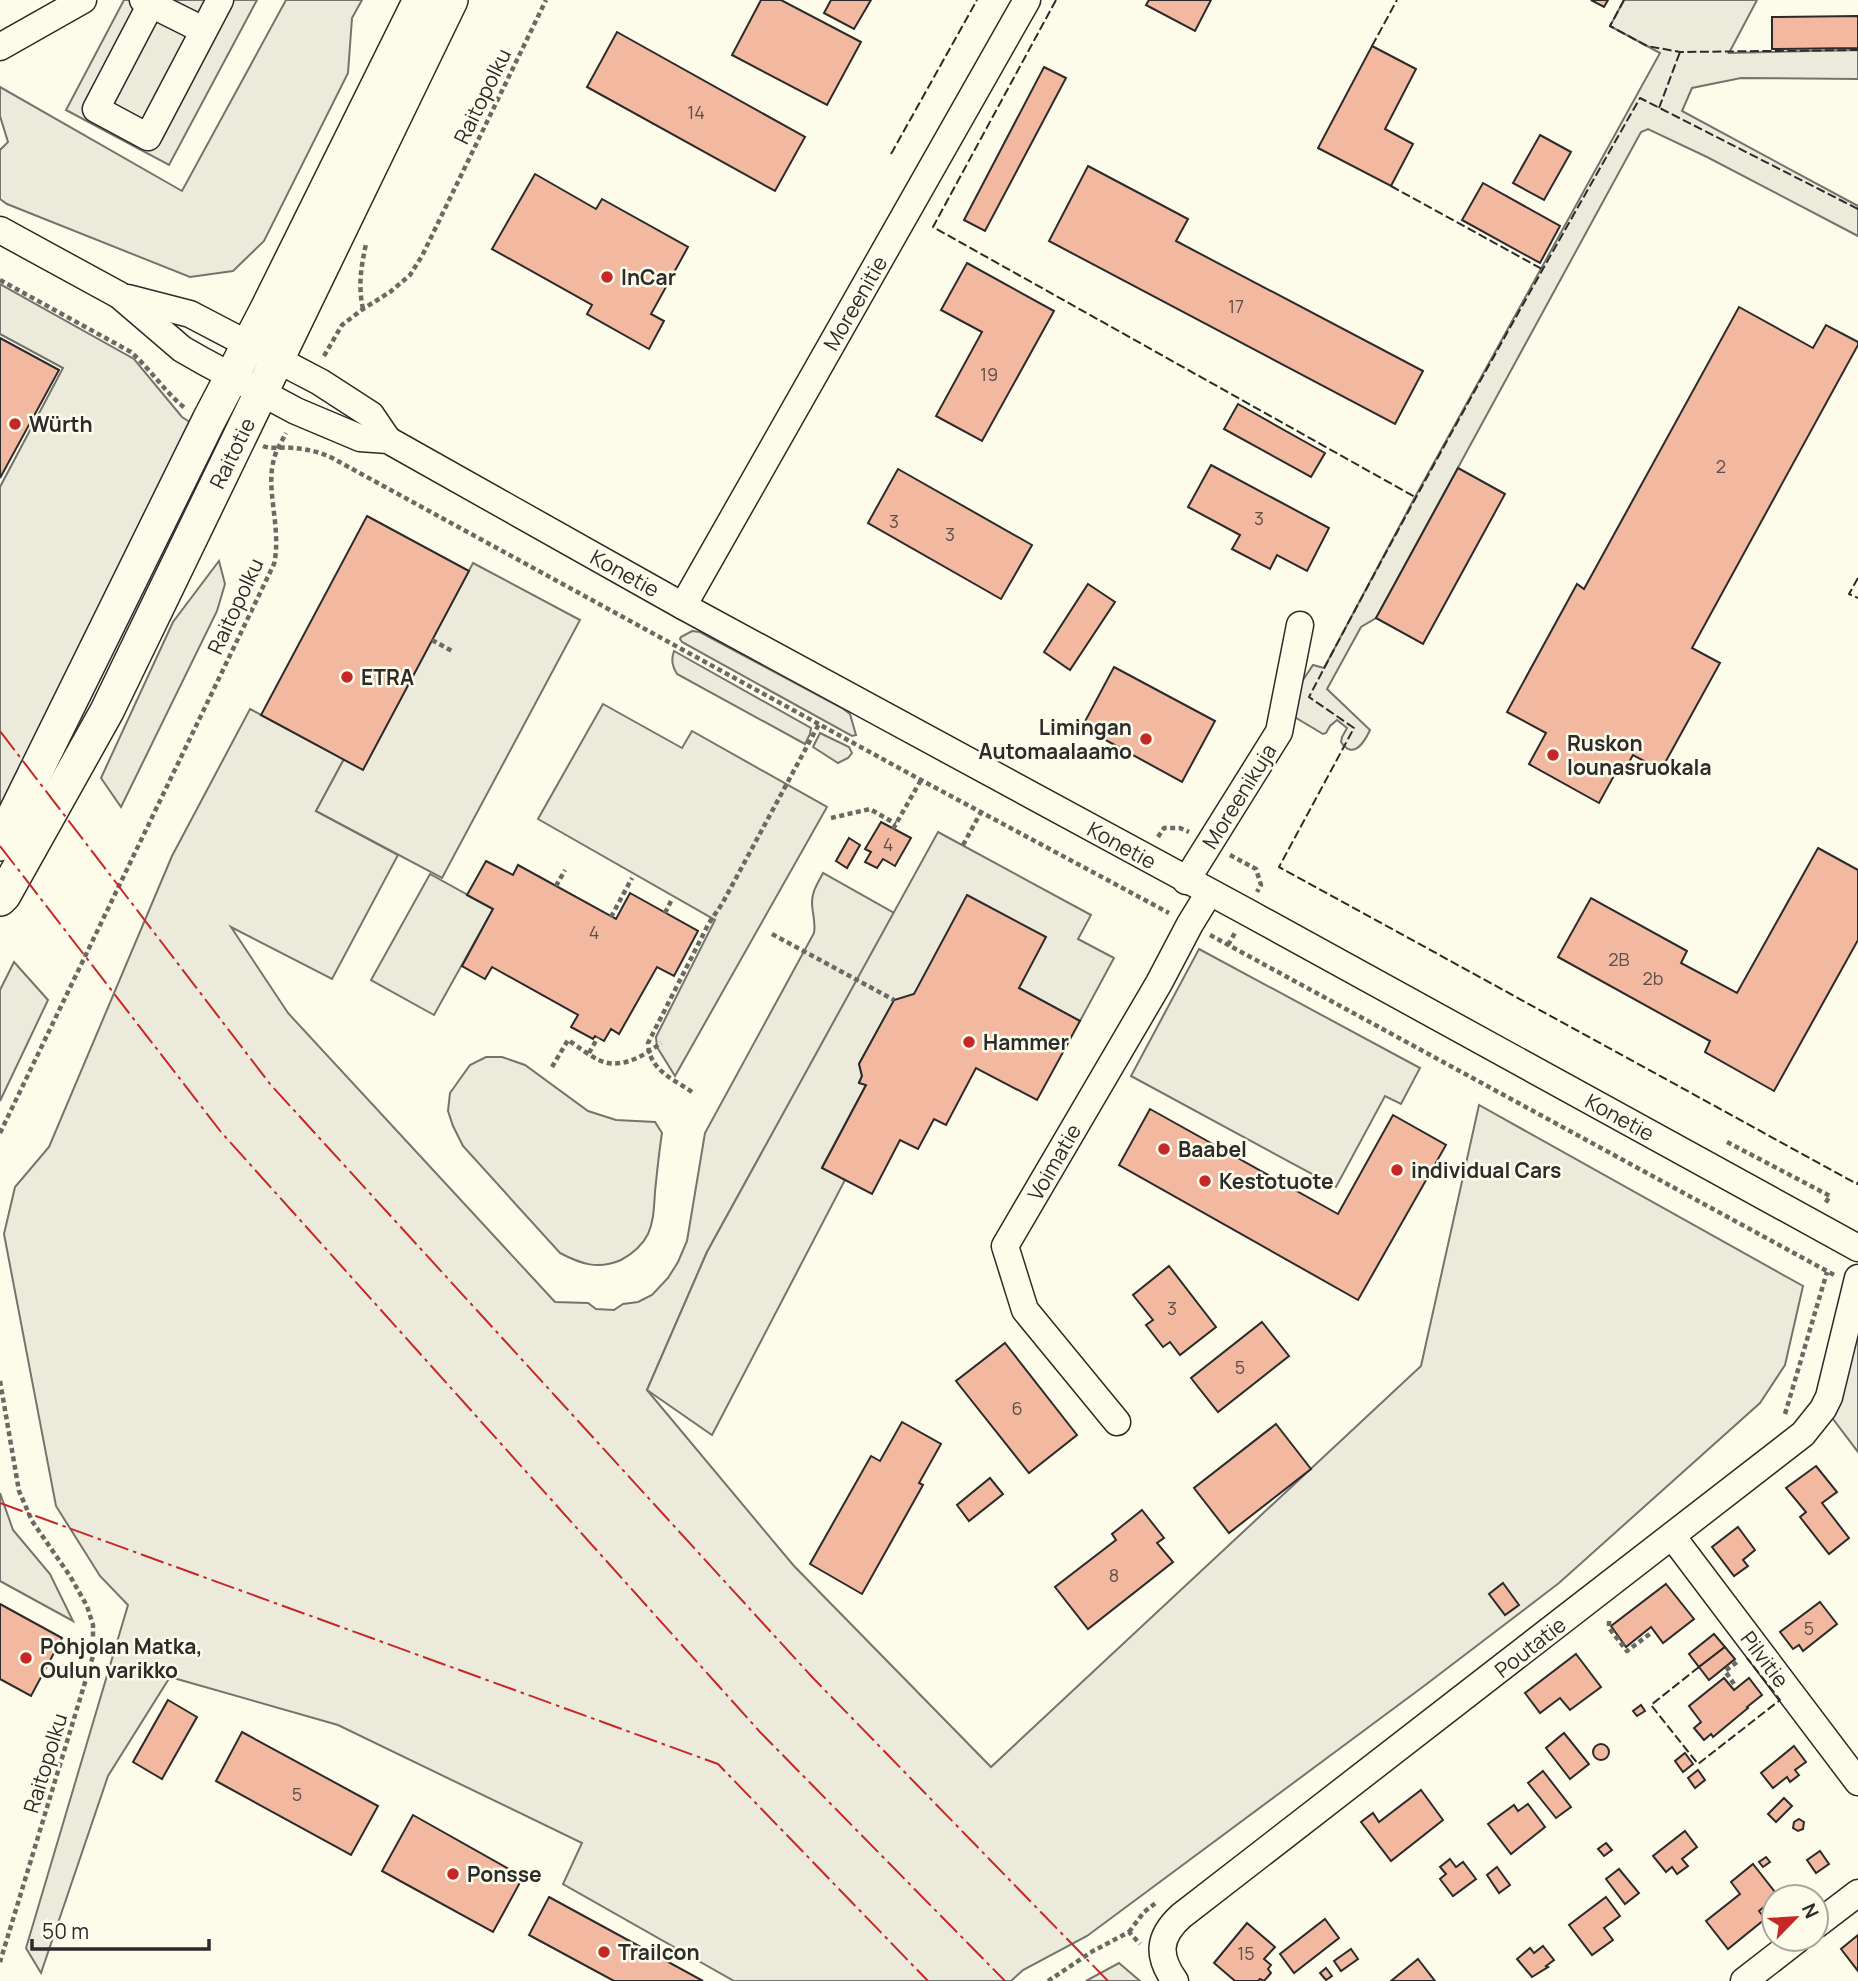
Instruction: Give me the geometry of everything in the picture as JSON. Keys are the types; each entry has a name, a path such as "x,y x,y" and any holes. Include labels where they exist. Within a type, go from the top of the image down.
{"main road":[{"name":"Raitotie","path":"0,844 420,0"},
{"name":"Raitotie","path":"0,899 107,711 451,0"}],"street":[{"path":"0,47 83,0"},
{"path":"204,30 149,1 96,110 148,137 220,0"},
{"name":"Moreenitie","path":"683,606 1027,0"},
{"path":"0,230 119,295"},
{"name":"Konetie","path":"119,295 190,314 278,359 371,415 388,440"},
{"name":"Konetie","path":"119,295 182,349 296,411 360,438 388,440 683,606 1858,1248"},
{"name":"Moreenikuja","path":"1198,887 1279,732 1300,625"},
{"name":"Voimatie","path":"1117,1422 1025,1310 1005,1246 1159,983 1190,925 1198,887"},
{"name":"Poutatie","path":"1169,1970 1162,1948 1168,1931 1181,1916 1814,1423 1823,1409 1833,1383 1857,1282"},
{"name":"Pilvitie","path":"1672,1536 1858,1782"},
{"path":"1830,1914 1858,1893"},
{"path":"1744,1981 1780,1953"}],"path":[{"name":"Raitopolku","path":"313,378 342,326 410,275 422,256 546,0"},
{"path":"363,309 359,292 360,272 369,233"},
{"path":"0,280 131,352 187,410 209,420"},
{"name":"Raitopolku","path":"0,1133 274,564 278,534 271,477 274,458 296,411"},
{"path":"241,435 270,449 291,447 334,458 1827,1271 1857,1282"},
{"path":"432,640 452,651"},
{"path":"692,1093 656,1067 648,1053 648,1043 709,923 722,904 819,724"},
{"path":"831,818 870,809 895,826 921,780"},
{"path":"963,845 981,812"},
{"path":"556,886 565,870"},
{"path":"611,917 632,878"},
{"path":"665,913 671,901"},
{"path":"772,934 894,1000"},
{"path":"589,1053 598,1037"},
{"path":"552,1067 568,1040 606,1063 635,1059 661,1043"},
{"path":"1727,1142 1829,1196 1814,1224"},
{"path":"1785,1416 1827,1271"},
{"name":"Raitopolku","path":"0,1381 19,1491 32,1521 87,1606 93,1625 93,1656 0,1962"},
{"path":"1609,1621 1609,1628 1627,1651 1651,1633"},
{"path":"1734,1684 1725,1671 1737,1661 1739,1651"},
{"path":"1048,1981 1093,1951 1129,1932 1144,1912 1166,1895"},
{"path":"1129,1932 1169,1970"}],"shaded area":[{"path":"124,0 257,0 169,165 66,110"},
{"path":"286,0 362,0 352,18 348,73 264,241 233,271 190,277 0,199 0,150 8,142 0,116 0,87 182,191"},
{"path":"1624,0 1757,0 1729,53 1858,50 1858,79 1741,78 1692,88 1682,111 1858,206 1858,236 1707,157 1648,129 1641,132 1376,618 1361,627 1327,689 1370,730 1358,748 1350,750 1341,742 1347,728 1337,720 1323,734 1288,713 1297,689 1313,665 1324,668 1415,497 1660,53 1610,26"},
{"path":"0,284 134,359 182,417 193,424 0,821 0,487 63,368 0,334"},
{"path":"219,561 225,584 217,611 121,807 101,778 173,622"},
{"path":"473,563 580,620 442,878 316,811 344,759 363,769"},
{"path":"692,631 700,632 842,708 850,714 856,735 852,736 682,642 681,637"},
{"path":"674,651 811,728 805,744 677,674 672,663"},
{"path":"603,704 682,748 692,731 827,807 675,1076 657,1047 656,1037 715,920 538,819"},
{"path":"250,709 344,759 316,811 398,855 332,979 231,927 288,1013 555,1302 588,1303 596,1309 614,1310 623,1304 638,1302 652,1295 678,1262 687,1241 705,1133 814,933 812,898 823,873 894,913 707,1252 647,1390 794,1566 991,1767 1421,1366 1479,1105 1803,1286 1785,1365 1760,1403 1559,1583 1087,1936 1023,1970 1011,1981 734,1981 563,1884 582,1843 338,1725 170,1677 108,1776 41,1973 26,1948 128,1605 100,1576 56,1506 4,1234 15,1187 49,1147 172,856"},
{"path":"820,733 849,747 852,753 838,763 813,747"},
{"path":"938,832 1091,915 1078,939 1114,958 1080,1021 1019,988 914,994 894,1001 859,1064 862,1076 859,1082 866,1085 822,1167 845,1180 712,1435 647,1390 707,1252"},
{"path":"430,874 493,909 434,1015 371,980"},
{"path":"1199,949 1420,1068 1401,1104 1385,1096 1336,1187 1131,1076"},
{"path":"14,962 48,1000 0,1101 0,990"},
{"path":"486,1057 502,1057 525,1065 588,1111 616,1120 655,1122 662,1133 653,1219 646,1238 629,1255 613,1263 597,1265 582,1263 560,1253 463,1146 448,1111 450,1093 470,1065"},
{"path":"1858,1308 1858,1452 1830,1415"},
{"path":"0,1493 13,1530 50,1574 73,1621 0,1581"},
{"path":"1119,1963 1140,1981 1086,1981"}],"building":[{"path":"761,0 781,0 861,42 827,105 732,55"},
{"path":"831,0 871,0 854,29 824,13"},
{"path":"1149,0 1211,0 1195,31 1146,5"},
{"path":"1591,0 1608,0 1604,7"},
{"path":"1858,16 1858,48 1772,49 1772,17"},
{"path":"617,32 805,137 775,191 587,87"},
{"path":"1372,46 1416,69 1385,129 1413,144 1391,186 1318,148"},
{"path":"1044,67 1066,78 985,231 964,220"},
{"path":"1540,135 1571,152 1544,200 1513,183"},
{"path":"1088,166 1188,219 1176,241 1423,371 1395,424 1049,241"},
{"name":"InCar","path":"535,174 596,209 602,199 688,247 651,314 664,321 649,349 587,314 592,305 492,249"},
{"path":"1483,183 1560,226 1540,263 1462,220"},
{"path":"967,263 1054,311 982,441 936,416 982,332 941,310"},
{"path":"1739,307 1813,348 1826,325 1858,342 1858,345 1692,648 1720,663 1661,770 1633,755 1622,775 1616,772 1599,803 1529,764 1546,733 1507,712 1577,584 1584,589"},
{"name":"Würth","path":"0,338 59,370 0,478"},
{"path":"1238,404 1325,453 1311,477 1224,429"},
{"path":"1211,465 1329,528 1307,571 1277,555 1270,569 1232,549 1240,535 1188,507"},
{"path":"1458,468 1505,494 1423,644 1376,618"},
{"path":"898,469 1032,545 1001,599 868,523"},
{"name":"ETRA","path":"367,516 469,571 363,770 261,715"},
{"path":"1088,584 1115,602 1070,670 1044,652"},
{"path":"1114,667 1215,721 1182,782 1082,727"},
{"path":"881,822 911,838 895,866 883,859 877,868 865,862 871,852 865,849"},
{"path":"849,838 860,845 847,868 836,861"},
{"path":"1818,848 1858,870 1858,940 1774,1091 1705,1052 1710,1041 1558,957 1591,898 1687,951 1681,963 1737,993"},
{"path":"486,861 513,875 518,865 616,919 630,893 698,931 674,976 657,967 619,1034 611,1029 604,1041 595,1036 593,1039 571,1027 578,1015 492,967 485,979 462,966 493,909 467,895"},
{"name":"Hammer","path":"967,895 1046,937 1019,988 1080,1021 1037,1100 976,1068 946,1125 934,1119 918,1149 900,1140 872,1194 822,1168 866,1085 859,1083 862,1076 859,1064 894,1000 914,994"},
{"path":"1150,1109 1338,1214 1393,1115 1446,1145 1358,1300 1119,1165"},
{"path":"1169,1266 1216,1327 1180,1355 1170,1342 1163,1347 1146,1325 1153,1320 1133,1295"},
{"path":"1262,1322 1289,1356 1218,1412 1191,1378"},
{"path":"1005,1343 1077,1435 1029,1473 956,1381"},
{"path":"902,1422 941,1444 919,1483 923,1485 862,1594 810,1564 871,1456 880,1461"},
{"path":"1276,1424 1311,1469 1229,1533 1194,1488"},
{"path":"1816,1466 1837,1492 1822,1503 1849,1538 1829,1554 1800,1517 1806,1512 1786,1488"},
{"path":"990,1478 1003,1494 969,1521 957,1505"},
{"path":"1142,1510 1164,1538 1157,1543 1173,1562 1088,1629 1055,1587 1116,1540 1112,1534"},
{"path":"1738,1527 1755,1550 1743,1560 1748,1566 1734,1576 1712,1547"},
{"path":"1503,1583 1519,1605 1505,1615 1489,1594"},
{"path":"1666,1584 1694,1619 1663,1643 1651,1627 1626,1647 1611,1626"},
{"path":"1820,1602 1837,1624 1803,1651 1799,1645 1793,1649 1780,1632"},
{"name":"Pohjolan Matka, Oulun varikko","path":"0,1604 62,1638 31,1696 0,1679"},
{"path":"1714,1634 1725,1647 1699,1667 1689,1654"},
{"path":"1725,1647 1735,1659 1709,1680 1699,1667"},
{"path":"1576,1654 1601,1687 1570,1710 1560,1698 1540,1713 1525,1693"},
{"path":"1724,1678 1734,1690 1749,1678 1762,1695 1713,1737 1711,1734 1704,1740 1694,1728 1701,1722 1689,1706"},
{"path":"168,1700 197,1717 162,1779 133,1762"},
{"path":"1641,1705 1645,1711 1637,1716 1633,1711"},
{"path":"242,1732 378,1806 351,1855 216,1781"},
{"path":"1564,1733 1589,1764 1570,1779 1546,1748"},
{"path":"1601,1744 1609,1752 1601,1760 1593,1752"},
{"path":"1794,1746 1806,1762 1795,1770 1799,1775 1790,1782 1787,1777 1773,1788 1761,1773"},
{"path":"1685,1753 1693,1764 1683,1772 1675,1761"},
{"path":"1698,1770 1705,1780 1695,1788 1688,1778"},
{"path":"1543,1771 1571,1807 1556,1818 1528,1783"},
{"path":"1421,1790 1443,1820 1391,1861 1361,1822 1373,1813 1379,1822"},
{"path":"1784,1798 1792,1806 1776,1822 1768,1814"},
{"path":"1528,1804 1545,1827 1511,1854 1488,1824 1514,1805 1518,1811"},
{"name":"Ponsse","path":"413,1815 523,1877 493,1932 382,1871"},
{"path":"1799,1819 1804,1822 1803,1829 1798,1831 1793,1828 1794,1822"},
{"path":"1685,1831 1697,1847 1682,1859 1688,1866 1677,1874 1672,1867 1666,1872 1653,1856"},
{"path":"1606,1843 1612,1850 1604,1856 1598,1849"},
{"path":"1820,1851 1829,1864 1816,1873 1807,1860"},
{"path":"1766,1857 1770,1862 1763,1867 1759,1862"},
{"path":"1450,1859 1456,1867 1463,1862 1476,1879 1453,1896 1440,1879 1446,1874 1440,1867"},
{"path":"1753,1864 1768,1883 1760,1883 1760,1923 1728,1949 1706,1921 1740,1894 1731,1882"},
{"path":"1497,1867 1510,1885 1499,1893 1487,1875"},
{"path":"1619,1869 1639,1893 1625,1904 1606,1879"},
{"path":"549,1897 703,1981 614,1981 529,1935"},
{"path":"1606,1897 1620,1916 1604,1928 1613,1940 1592,1955 1569,1925"},
{"path":"1325,1919 1339,1938 1294,1973 1280,1954"},
{"path":"1247,1923 1275,1947 1264,1959 1271,1965 1268,1969 1271,1973 1264,1981 1235,1981 1214,1963"},
{"path":"1858,1935 1858,1971 1841,1949"},
{"path":"1543,1946 1554,1960 1532,1977 1517,1959 1530,1948 1534,1953"},
{"path":"1351,1949 1358,1959 1341,1971 1334,1961"},
{"path":"1418,1959 1435,1981 1391,1981"},
{"path":"1326,1968 1332,1976 1326,1980 1320,1973"}],"fence":[{"path":"891,154 977,0"},
{"path":"1056,0 933,227 1415,497"},
{"path":"1372,46 1397,0"},
{"path":"1624,0 1610,26 1647,46 1680,52 1858,50"},
{"path":"1659,108 1680,52"},
{"path":"1858,209 1640,98 1472,396 1309,697 1354,728 1279,867 1857,1184 1858,1182"},
{"path":"1391,186 1542,269"},
{"path":"1858,578 1849,594 1858,598"},
{"path":"1699,1667 1651,1705 1698,1764 1780,1700 1747,1658"}],"power":[{"path":"0,731 270,1084 813,1678 1108,1981"},
{"path":"0,846 221,1132 760,1732 1005,1981"},
{"path":"0,1503 718,1764 928,1981"}],"place":[{"name":"InCar","path":"607,277"},
{"name":"Würth","path":"15,424"},
{"name":"ETRA","path":"347,677"},
{"name":"Limingan Automaalaamo","path":"1146,739"},
{"name":"Ruskon lounasruokala","path":"1553,755"},
{"name":"Hammer","path":"969,1042"},
{"name":"Baabel","path":"1164,1149"},
{"name":"individual Cars","path":"1397,1170"},
{"name":"Kestotuote","path":"1205,1181"},
{"name":"Pohjolan Matka, Oulun varikko","path":"26,1658"},
{"name":"Ponsse","path":"453,1874"},
{"name":"Trailcon","path":"604,1952"}]}
